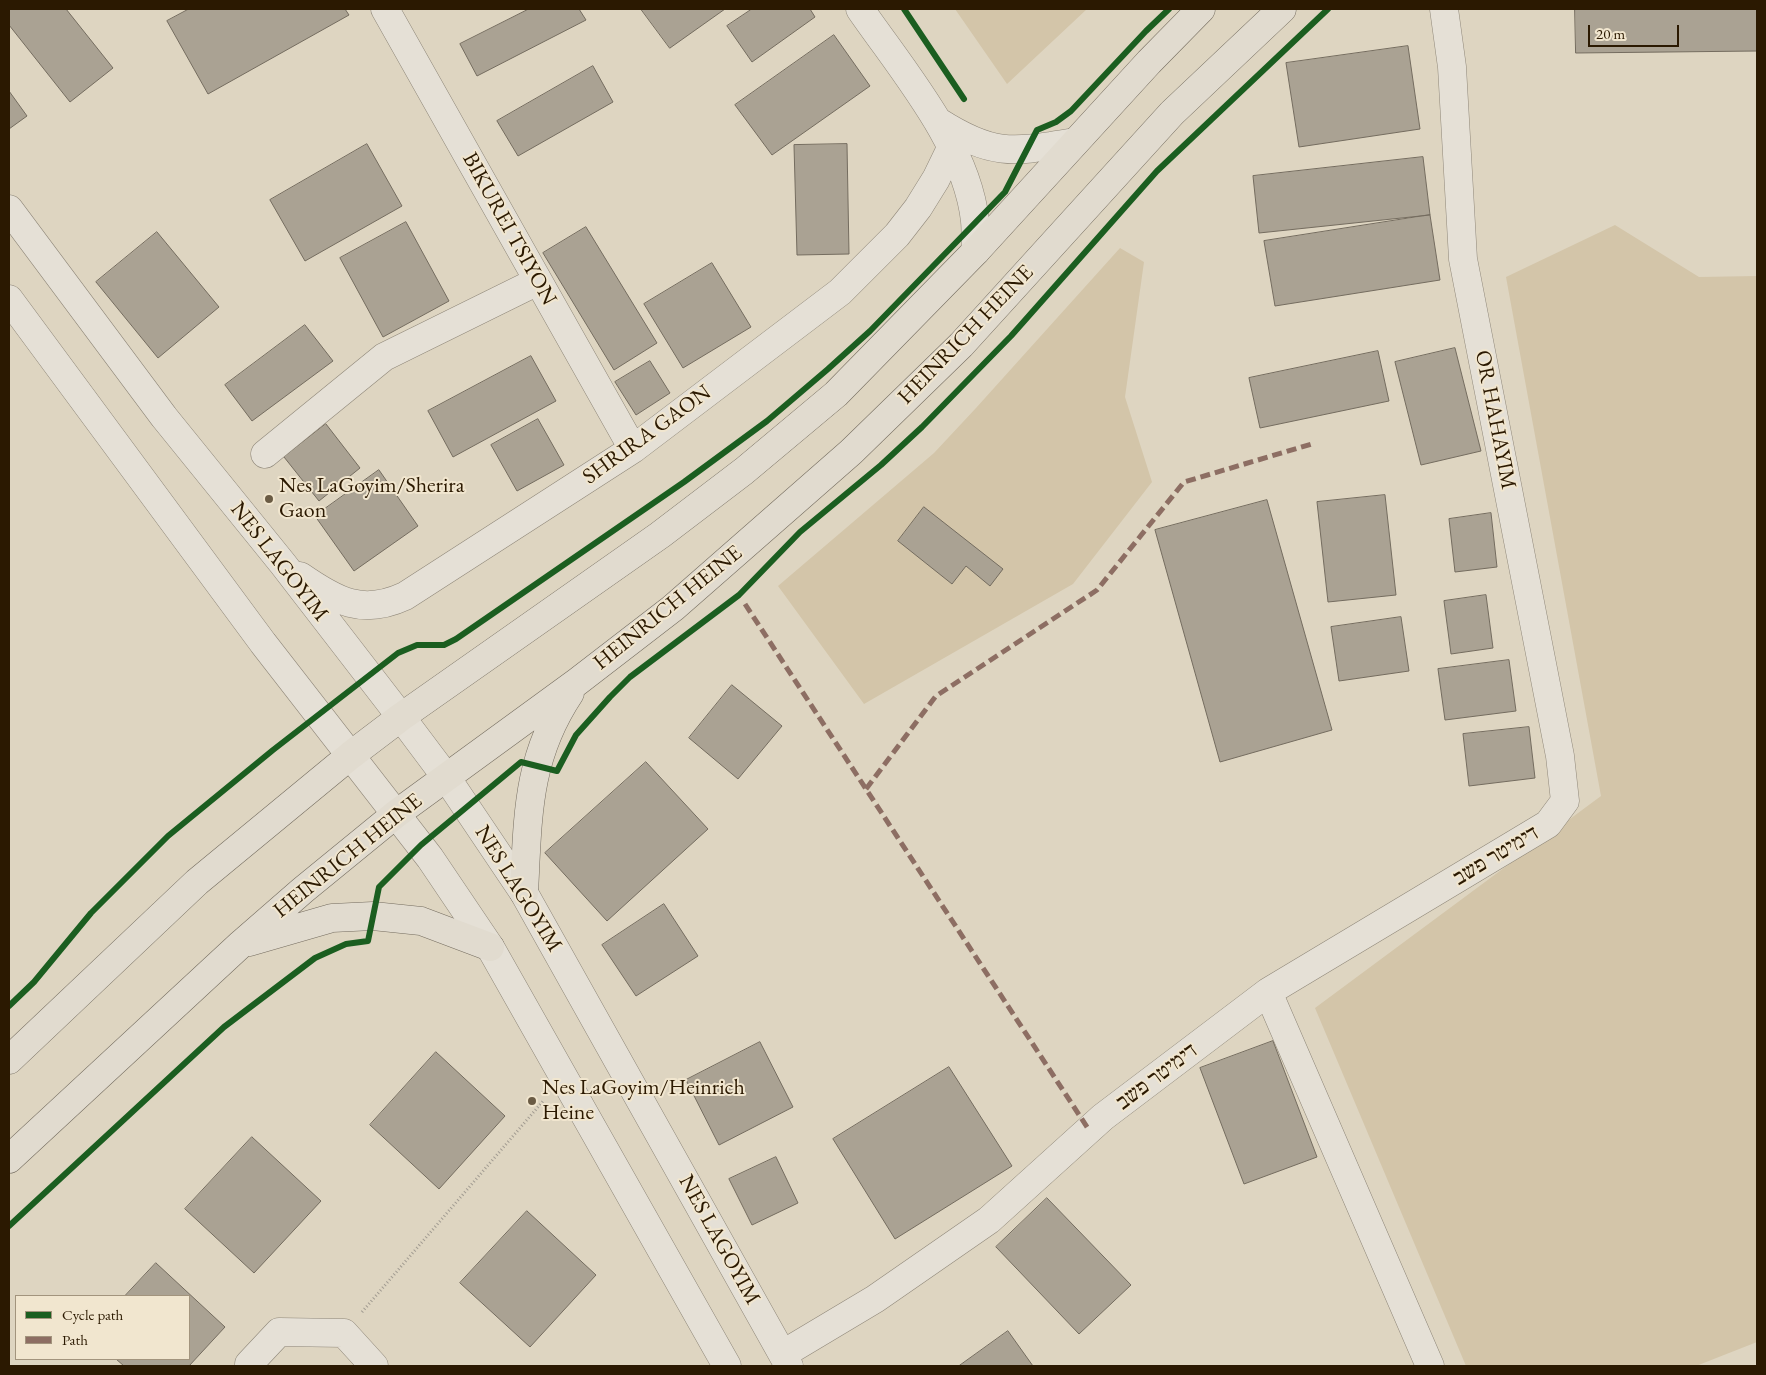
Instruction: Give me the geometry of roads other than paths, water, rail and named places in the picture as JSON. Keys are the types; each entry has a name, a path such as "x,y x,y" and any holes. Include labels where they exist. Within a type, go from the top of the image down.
{"main road":[{"path":"9,1060 197,882 351,755 401,717 660,535 744,471 836,394 976,251 1149,62 1201,9"},
{"name":"HEINRICH HEINE","path":"9,1159 241,944 396,814 577,682 673,608 851,452 961,345 1172,113 1282,9"},
{"path":"524,893 528,807 532,783 546,737 556,714 577,682"},
{"path":"241,944 332,918 373,916 420,920 490,947"}],"street":[{"name":"BIKUREI TSIYON","path":"384,9 633,449"},
{"path":"860,9 938,121 952,146 972,204 975,221 976,251"},
{"name":"OR HAHAYIM","path":"1444,9 1452,67 1463,259 1560,756 1564,801 1548,824"},
{"path":"938,121 977,144 996,149 1026,150 1075,142"},
{"name":"SHRIRA GAON","path":"283,564 324,592 346,602 362,606 376,606 390,603 405,596 633,449 840,292 897,235 918,208 936,179 952,146"},
{"name":"NES LAGOYIM","path":"9,209 164,417 283,564 446,777 524,893 786,1360"},
{"path":"265,454 384,357 538,282"},
{"path":"9,299 269,650 430,858 490,947 727,1366"},
{"name":"דימיטר פשב","path":"786,1360 989,1220 1103,1118 1268,992 1548,824"},
{"path":"1268,992 1430,1366"},
{"path":"249,1364 279,1332 344,1333 374,1366"}],"place":[{"name":"Nes LaGoyim/Sherira Gaon","path":"269,499"},
{"name":"Nes LaGoyim/Heinrich Heine","path":"532,1101"}]}
